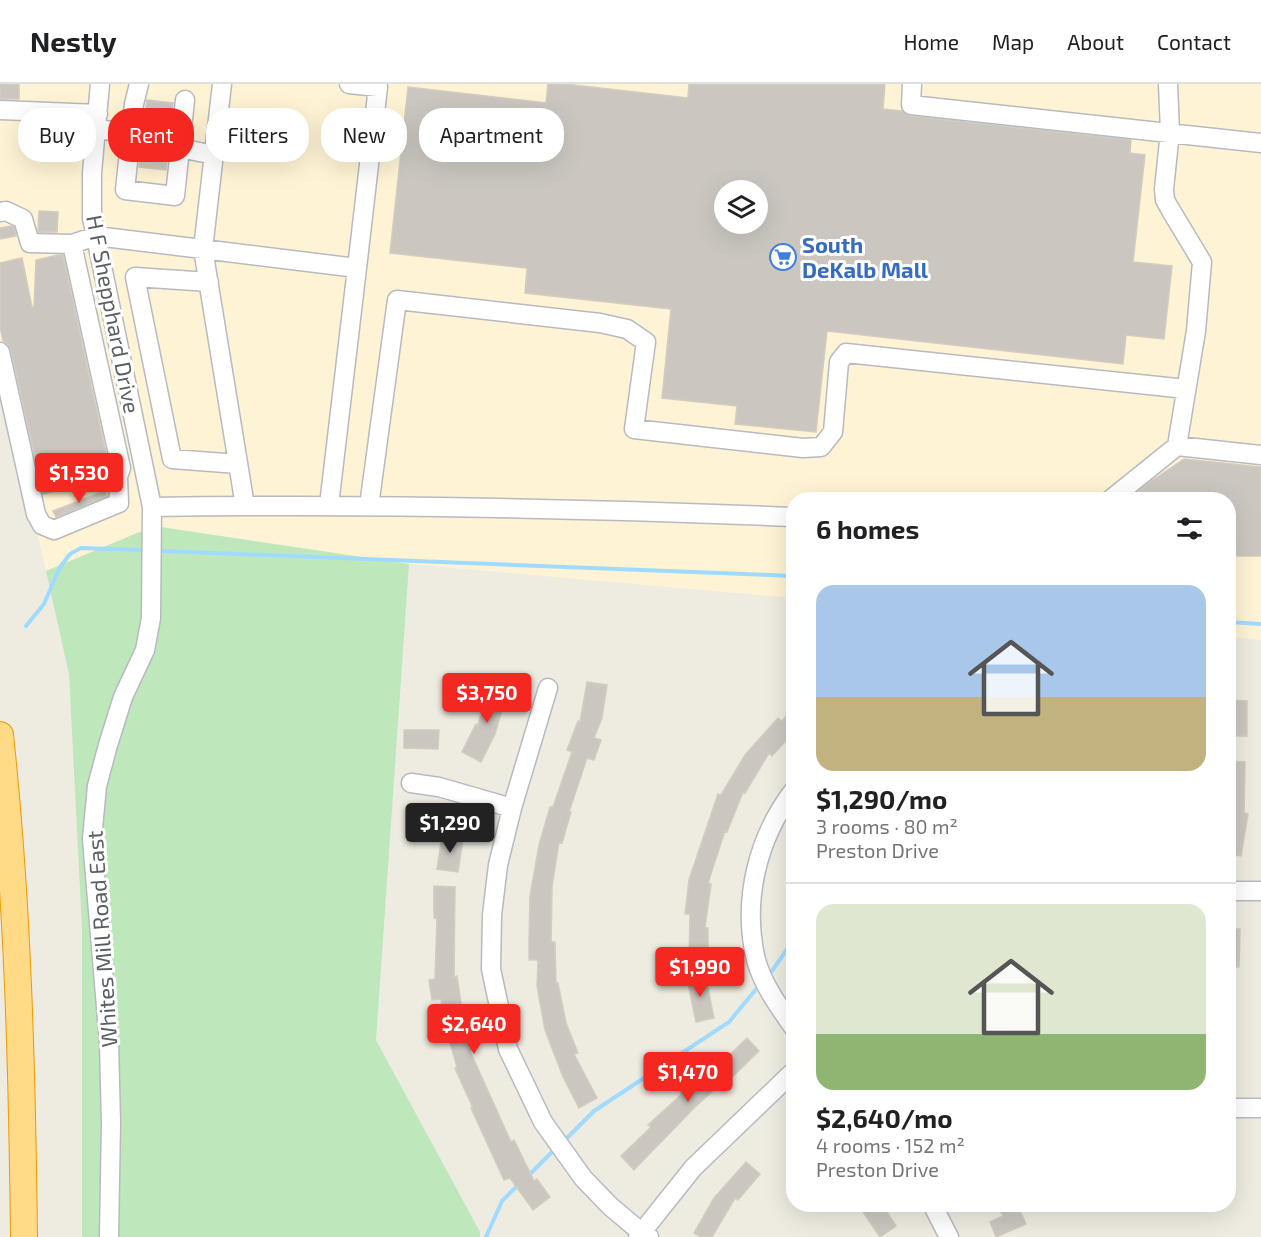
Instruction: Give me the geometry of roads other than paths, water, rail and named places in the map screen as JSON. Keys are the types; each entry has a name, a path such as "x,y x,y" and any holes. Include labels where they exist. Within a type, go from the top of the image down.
{"highway":[{"path":"0,735 16,936 22,1061 24,1237"}],"street":[{"name":"H F Shepphard Drive","path":"100,84 92,173 92,207 152,507"},
{"path":"134,108 139,84"},
{"path":"219,108 222,84"},
{"path":"329,506 378,87 350,84"},
{"path":"912,84 910,105 1261,143"},
{"path":"1120,492 1177,446 1196,331 1202,262 1165,200 1164,189 1170,132 1168,84"},
{"path":"184,108 185,100"},
{"path":"0,110 97,122 108,126"},
{"path":"128,162 125,190 175,196 179,162"},
{"path":"213,162 203,249 245,506"},
{"path":"0,212 6,211 23,219 30,243 72,244 96,236 357,268"},
{"path":"0,352 36,514 42,525 54,530 119,503 118,477 121,468 72,244"},
{"path":"209,282 135,277 172,459 238,464"},
{"path":"369,506 397,300 600,323 627,329 646,342 634,429 707,438 803,448 821,447 833,432 839,362 846,353 1186,389"},
{"path":"1177,446 1261,455"},
{"path":"152,507 369,506 786,517"},
{"name":"Whites Mill Road East","path":"109,1237 111,1123 109,1043 92,839 97,786 108,745 123,697 145,650 152,618 152,507"},
{"path":"548,688 512,808 498,866 492,915 491,969 508,1049 543,1122 583,1178 643,1236 693,1168 786,1079"},
{"path":"411,783 439,788 512,808"},
{"path":"786,803 770,828 752,879 751,917 757,963 771,996 786,1017"},
{"path":"1236,891 1261,891"},
{"path":"1236,1108 1261,1108"},
{"path":"936,1212 949,1237"}],"waterway":[{"path":"26,626 44,604 60,567 70,554 81,548 140,550"},
{"path":"163,551 786,576"},
{"path":"1236,622 1261,624"},
{"path":"772,971 786,951"},
{"path":"567,1138 594,1111 729,1022 757,988"},
{"path":"528,1176 552,1152"},
{"path":"486,1237 502,1201 518,1185"}],"place":[{"name":"South DeKalb Mall","path":"783,257"}]}
